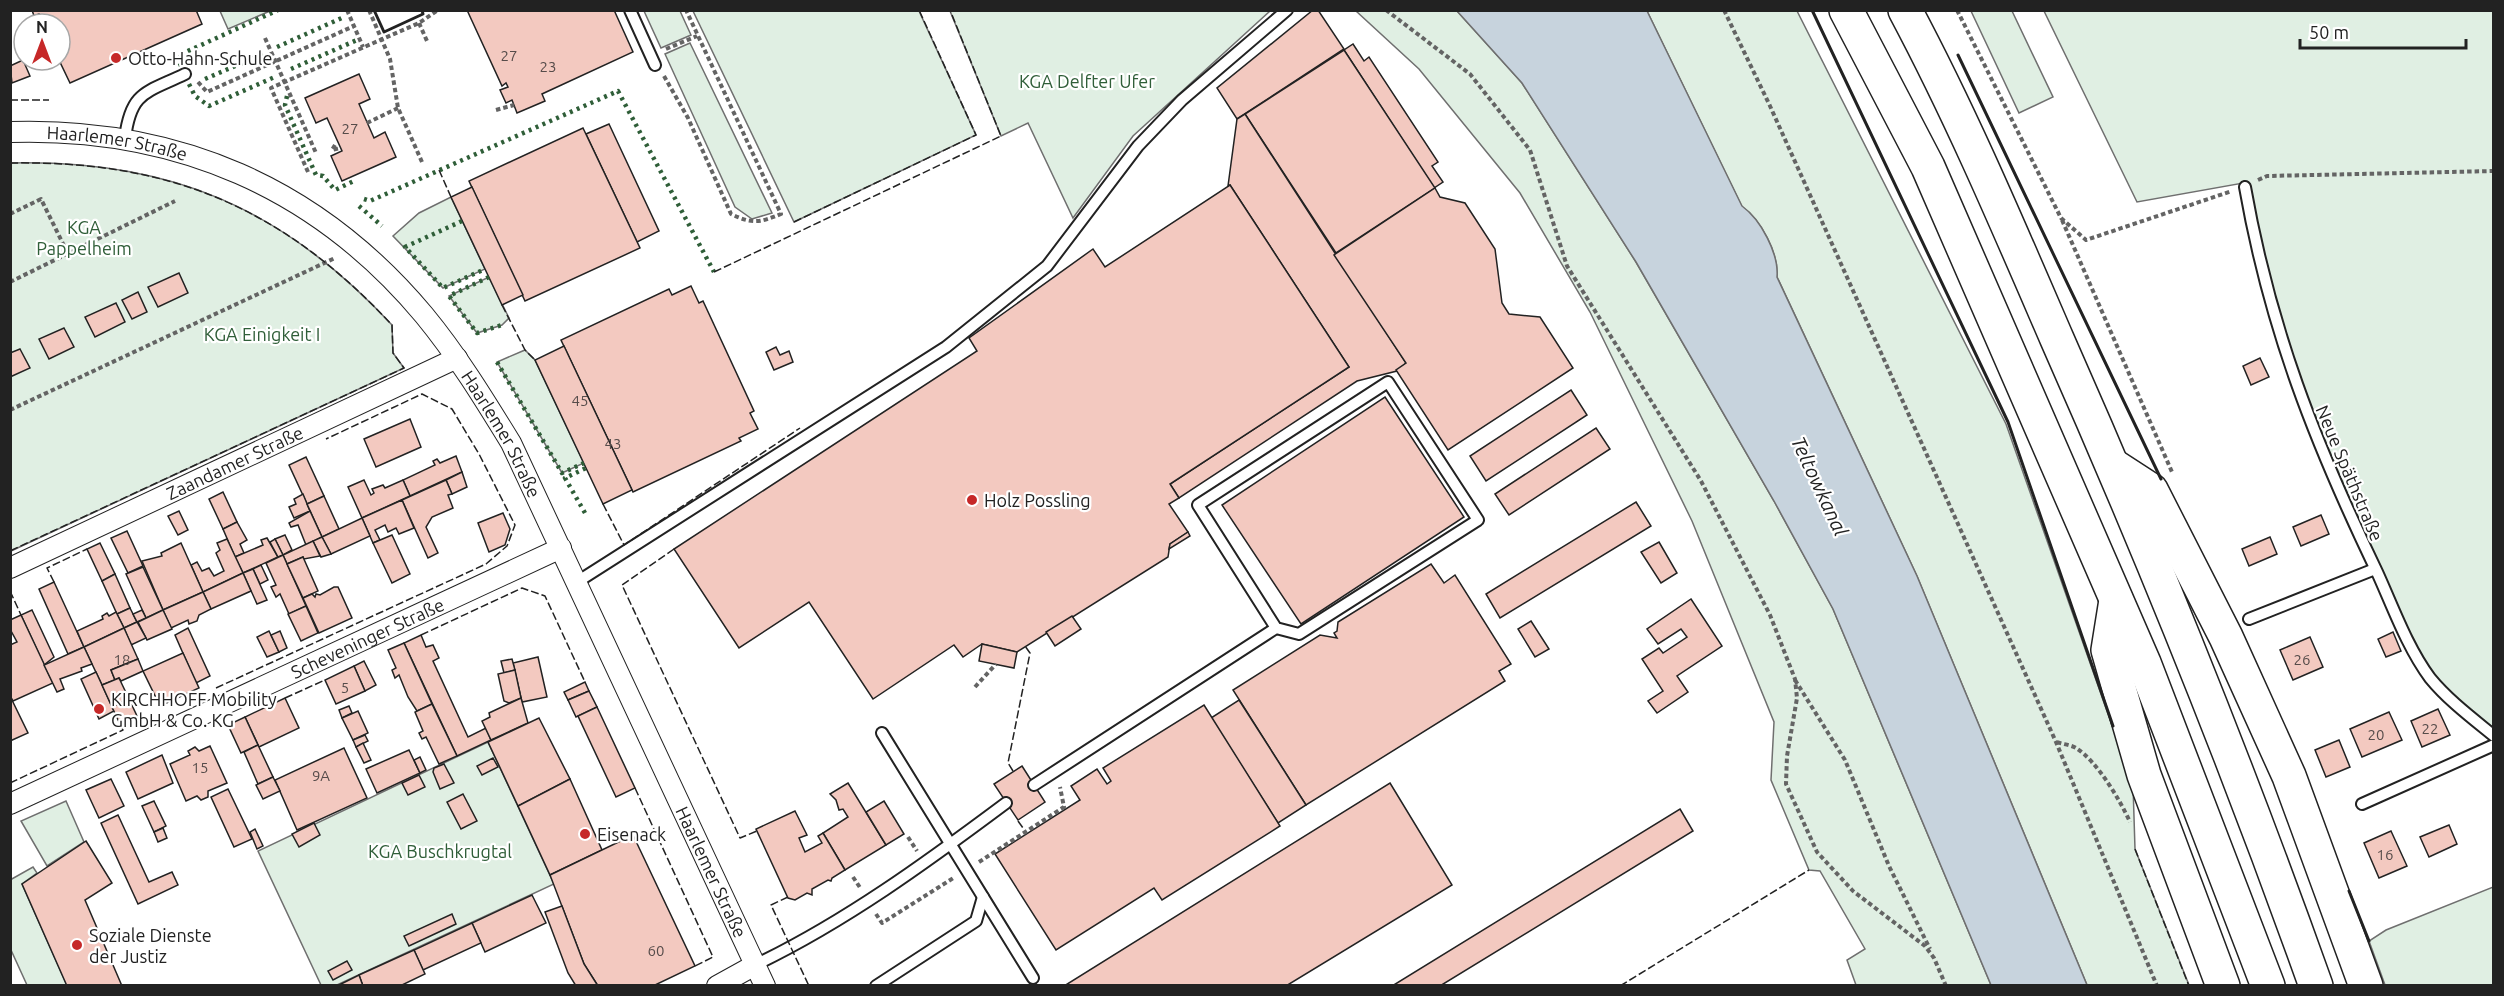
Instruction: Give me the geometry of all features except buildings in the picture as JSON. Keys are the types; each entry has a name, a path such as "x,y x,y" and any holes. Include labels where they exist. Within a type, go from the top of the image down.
{"highway":[{"path":"1846,10 1928,167 2144,663 2268,986"},
{"path":"1905,10 1952,98 2114,466 2253,809 2316,986"},
{"path":"2114,466 2151,490 2226,638 2289,776 2366,986"},
{"path":"2116,600 2108,650 2144,775 2223,986"}],"street":[{"name":"Haarlemer Straße","path":"10,132 58,132 125,138 200,157 240,174 316,216 357,248 423,314 457,358 511,443 765,986"},
{"name":"Zaandamer Straße","path":"10,568 457,358"},
{"name":"Scheveninger Straße","path":"10,804 561,548"},
{"path":"717,986 755,965"}],"lane":[{"path":"630,10 653,60"},
{"path":"577,582 946,348 1038,274 1047,266 1138,146 1182,100 1287,10"},
{"path":"125,138 128,112 138,98 190,76"},
{"name":"Neue Späthstraße","path":"2246,187 2257,255 2273,316 2300,399 2359,538 2412,647 2430,678 2493,736"},
{"path":"1034,785 1276,628 1299,634 1478,520 1388,382 1198,505 1276,628"},
{"path":"2249,619 2375,569"},
{"path":"882,734 1033,978"},
{"path":"2362,804 2493,745"},
{"path":"755,965 791,947 868,901 1006,803"},
{"path":"876,986 976,921 983,897"}],"path":[{"path":"347,10 363,47"},
{"path":"369,10 390,59 398,108 422,162"},
{"path":"308,172 271,88 419,23 438,10"},
{"path":"686,10 781,214 764,220 748,222 731,214 671,83 653,60 697,36"},
{"path":"1386,10 1470,74 1530,150 1567,266 1701,482 1770,615 1795,679 1845,760 1889,866 1946,986"},
{"path":"1724,10 1770,106 2056,742 2157,986"},
{"path":"1958,10 2061,218 2086,240 2138,225 2158,214 2246,187 2267,176 2493,171"},
{"path":"419,23 427,41"},
{"path":"190,76 207,92 354,26"},
{"path":"265,38 316,153"},
{"path":"496,110 514,105"},
{"path":"367,123 398,108"},
{"path":"335,145 332,150 341,148"},
{"path":"10,214 41,199 68,254"},
{"path":"10,282 175,201"},
{"path":"10,410 335,258"},
{"path":"975,687 996,664"},
{"path":"1795,679 1797,698 1787,756 1786,784 1817,852 1853,891 1925,946 1934,958"},
{"path":"2056,742 2075,747 2088,760 2112,790 2132,826"},
{"path":"882,923 1064,807 1057,770"}],"green space":[{"path":"220,11 270,11 228,29"},
{"path":"644,11 680,11 691,35 661,48"},
{"path":"693,11 919,11 976,135 794,222"},
{"name":"KGA Delfter Ufer","path":"950,11 1270,11 1133,136 1073,218 1028,123 1001,136"},
{"path":"1356,11 1457,11 1522,83 1636,262 1774,501 1833,609 1991,985 1856,985 1847,960 1865,949 1820,871 1809,870 1771,780 1774,722 1692,521 1590,312 1520,193 1419,69"},
{"path":"1647,11 1797,11 2006,424 2133,785 2135,849 2189,985 2087,985 1917,576 1777,277 1772,248 1762,228 1742,207"},
{"path":"1971,11 2012,11 2053,97 2019,113"},
{"path":"2044,11 2493,11 2493,733 2417,665 2349,526 2297,391 2243,183 2137,202"},
{"path":"690,43 772,213 752,219 735,207 665,54"},
{"name":"KGA Einigkeit I","path":"10,163 68,164 122,170 172,182 220,199 265,221 309,250 351,284 392,325 393,353 404,368 11,551"},
{"path":"451,197 485,269 443,288 393,236 419,213"},
{"path":"489,277 509,318 502,325 477,333 449,296"},
{"path":"525,350 535,360 584,463 562,473 497,362"},
{"name":"KGA Buschkrugtal","path":"488,742 554,884 337,985 321,985 258,851"},
{"path":"66,801 84,842 47,866 21,821"},
{"path":"33,867 37,873 22,884 67,985 27,985 11,950 10,880"},
{"path":"2493,887 2493,985 2385,985 2369,941 2386,930"}],"water":[{"name":"Teltowkanal","path":"1457,11 1647,11 1742,206 1756,220 1772,248 1777,277 1917,576 2087,985 1991,985 1833,609 1774,501 1636,262 1522,83"}],"hedge":[{"path":"181,66 177,56 278,10"},
{"path":"277,47 344,17"},
{"path":"291,69 357,40"},
{"path":"205,79 265,53"},
{"path":"189,84 195,96 209,106 277,76"},
{"path":"364,199 370,201 618,91 714,272"},
{"path":"287,96 285,105 316,175 323,176 335,190 356,180"},
{"path":"359,206 382,226"},
{"path":"462,221 405,247 443,288 485,269"},
{"path":"489,277 449,296 477,333 502,325"},
{"path":"497,362 562,473 584,463"},
{"path":"585,513 565,478 586,468"}],"fence":[{"path":"794,222 976,135 919,10"},
{"path":"714,272 1001,136 950,10"},
{"path":"10,100 49,100"},
{"path":"10,163 68,164 122,171 172,182 220,199 265,222 309,250 351,284 392,325 393,353 404,368 10,551"},
{"path":"439,170 451,197"},
{"path":"502,305 525,350 535,360"},
{"path":"216,688 486,564 507,546 515,525 479,454 452,409 422,394 326,439"},
{"path":"603,504 624,545 800,428"},
{"path":"54,582 47,568 87,549"},
{"path":"674,549 622,585 740,838 757,831"},
{"path":"421,635 522,588 545,596 585,682"},
{"path":"10,591 21,615"},
{"path":"1013,771 1008,763 1030,653 1025,646"},
{"path":"285,698 325,680"},
{"path":"10,783 123,730 120,724"},
{"path":"635,788 713,957 695,966"},
{"path":"1018,821 1023,828"},
{"path":"2135,849 2189,986"},
{"path":"1620,986 1809,870"},
{"path":"788,897 771,905 809,986"}],"wall":[{"path":"374,10 384,32 423,14 422,10"},
{"path":"1812,10 2008,422 2113,726"},
{"path":"1958,55 2161,479"},
{"path":"2349,891 2369,941"}],"place":[{"name":"Otto-Hahn-Schule","path":"116,58"},
{"name":"Holz Possling","path":"972,500"},
{"name":"KIRCHHOFF Mobility GmbH & Co. KG","path":"99,709"},
{"name":"Eisenack","path":"585,834"},
{"name":"Soziale Dienste der Justiz","path":"77,945"}],"park label":[{"name":"KGA Pappelheim","path":"84,237"}]}
